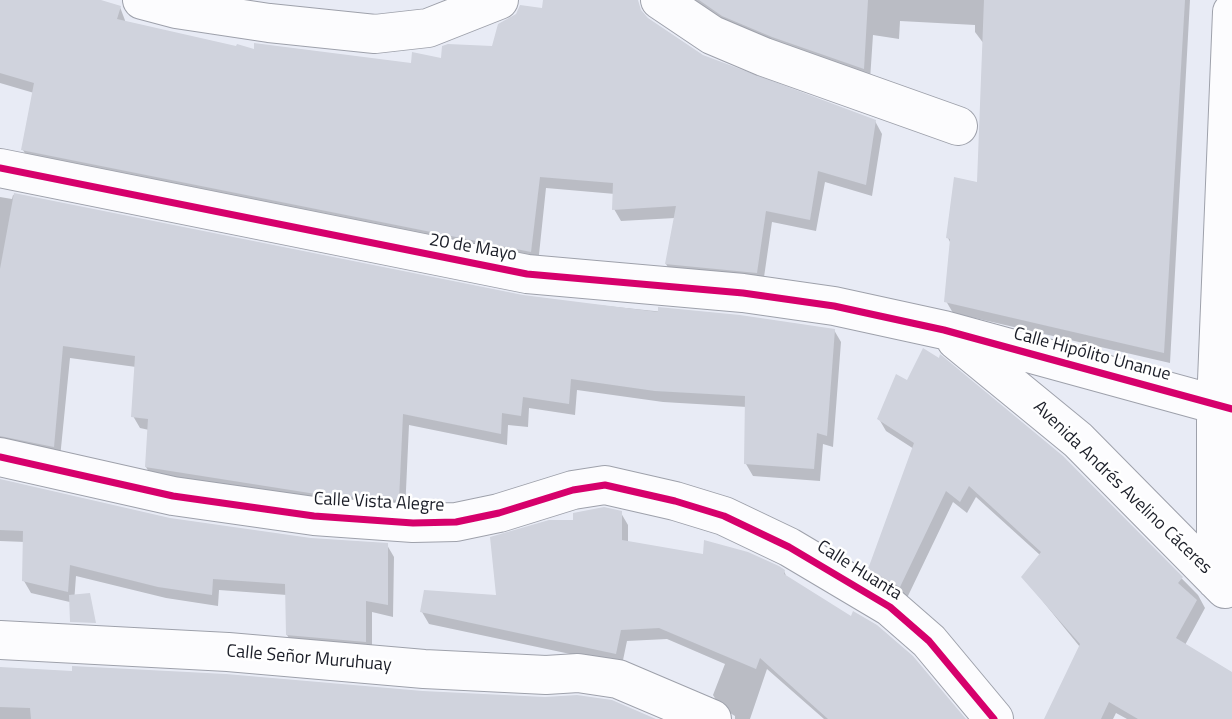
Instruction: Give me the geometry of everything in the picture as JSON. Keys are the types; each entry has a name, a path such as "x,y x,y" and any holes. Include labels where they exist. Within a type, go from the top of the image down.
{"street":[{"path":"142,0 269,23 375,34 416,30 451,20 499,0"},
{"path":"660,0 712,35 764,57 958,126"},
{"path":"1224,588 1224,407 1232,12"},
{"name":"20 de Mayo","path":"0,168 357,243 527,274 743,293 834,306 944,330"},
{"name":"Calle Hipólito Unanue","path":"944,330 1224,407"},
{"name":"Avenida Andrés Avelino Cáceres","path":"944,330 1078,440 1224,588"},
{"name":"Calle Vista Alegre","path":"0,457 173,496 314,516 413,523 456,522 499,513 573,490 605,485 675,501 723,516 789,547"},
{"name":"Calle Huanta","path":"789,547 855,584 906,621 957,672 994,719"},
{"name":"Calle Señor Muruhuay","path":"0,640 228,652 424,669 546,675 578,673 618,679 712,719"}],"building":[{"path":"0,0 101,0 121,6 117,19 236,46 237,44 254,49 254,43 411,63 412,52 441,58 442,46 448,44 492,46 498,24 516,14 520,5 542,8 543,0 638,0 641,10 648,18 703,55 876,120 866,185 818,171 810,220 766,211 757,273 665,264 676,206 612,210 613,183 540,177 531,252 21,150 34,83 0,73"},
{"path":"699,0 868,0 864,69 772,37 722,16"},
{"path":"984,0 1185,0 1164,353 944,302 950,239 946,238 954,177 977,182"},
{"path":"14,193 523,295 658,312 658,307 740,315 835,329 827,436 817,433 814,469 744,464 745,396 655,391 571,379 569,404 523,397 521,416 502,413 501,434 403,414 399,500 316,494 145,467 148,419 131,417 135,356 63,346 54,447 0,436 0,269"},
{"path":"923,348 939,358 940,354 1063,456 1183,577 1178,583 1197,600 1176,638 1232,672 1232,719 1138,719 1109,702 1101,719 1044,719 1080,644 1021,577 1041,552 969,486 960,502 946,491 900,587 868,569 914,443 877,419 896,374 907,380"},
{"path":"0,479 170,518 311,538 388,543 388,605 366,601 366,642 286,635 285,584 213,579 212,595 158,587 70,565 68,592 22,581 23,531 0,530"},
{"path":"604,507 622,511 622,540 703,554 704,540 748,552 779,566 785,570 784,574 851,616 853,611 877,625 913,656 966,719 828,719 760,658 756,669 659,628 621,630 616,654 420,612 424,590 496,595 490,537 549,520 573,520 573,513"},
{"path":"90,593 96,623 70,622 69,595"},
{"path":"72,666 226,674 423,691 545,697 577,695 612,700 656,719 31,719 30,708 0,707 0,667 72,671"}],"cycle path":[{"path":"0,168 527,274 743,293 834,306 944,330 1232,409"},
{"path":"0,457 173,496 314,516 413,523 456,522 499,513 573,490 605,485 675,501 724,516 789,547 890,607 929,641 994,719"}]}
